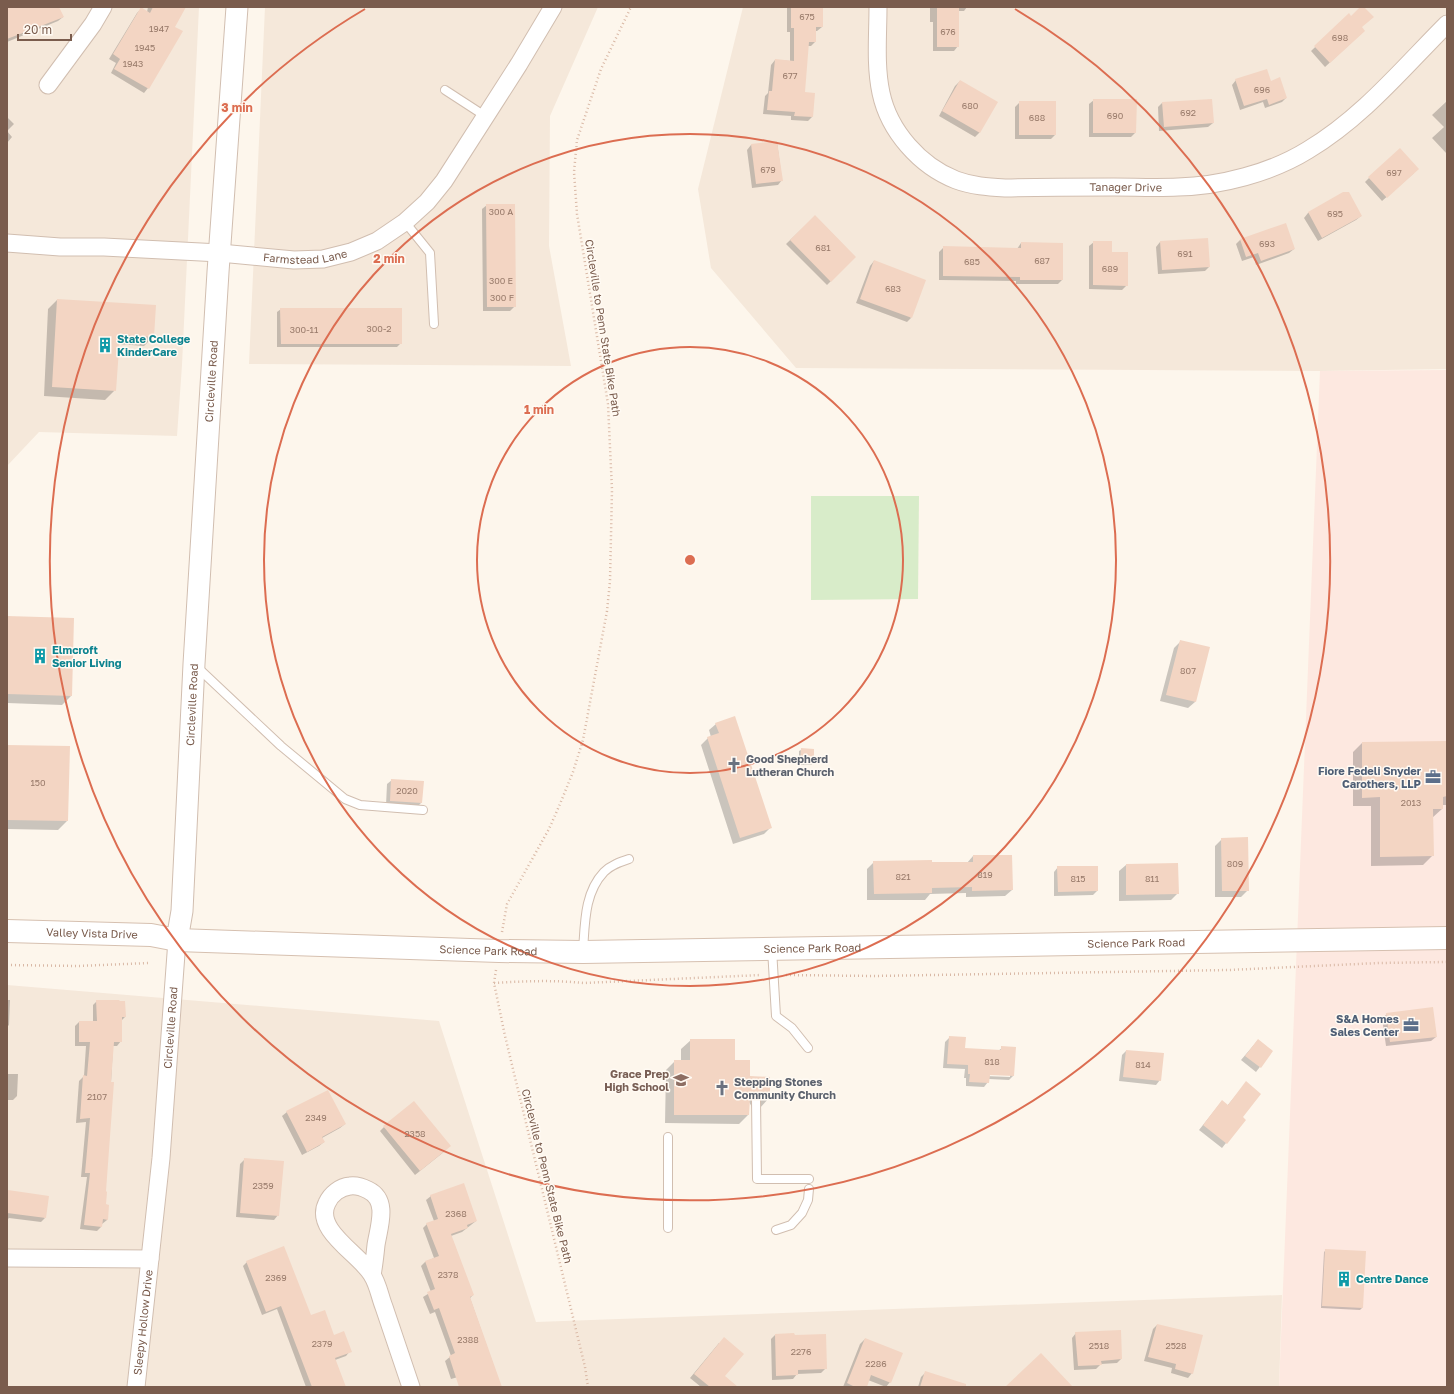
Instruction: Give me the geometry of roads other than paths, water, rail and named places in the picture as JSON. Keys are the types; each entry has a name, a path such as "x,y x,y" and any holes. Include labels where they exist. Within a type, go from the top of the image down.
{"main road":[{"name":"Valley Vista Drive","path":"7,931 151,935 177,940"},
{"name":"Science Park Road","path":"177,940 499,952 583,952 1447,938"}],"street":[{"path":"48,85 93,24 103,7"},
{"name":"Circleville Road","path":"150,1259 161,1158 177,940 182,911 194,664 237,7"},
{"name":"Farmstead Lane","path":"7,243 104,247 294,260 323,259 351,252 376,241 405,222 427,202 444,181 553,7"},
{"name":"Tanager Drive","path":"878,7 878,70 881,93 888,115 900,136 917,155 936,170 956,180 978,186 1005,188 1178,187 1235,179 1275,166 1307,151 1342,127 1372,101 1447,24"},
{"path":"372,1275 381,1217 381,1207 377,1198 371,1191 354,1185 347,1186 339,1189 331,1196 326,1204 324,1213 326,1223 332,1232 372,1275 411,1387"},
{"path":"7,1258 150,1259"},
{"name":"Sleepy Hollow Drive","path":"136,1387 150,1259"}],"lane":[{"path":"444,90 485,116"},
{"path":"405,222 430,253 434,324"},
{"path":"194,664 281,746 345,799 360,805 423,810"},
{"path":"583,952 585,921 591,890 605,871 617,863 629,859"},
{"path":"772,949 776,1016 792,1028 808,1048"},
{"path":"756,1098 757,1179 809,1179"},
{"path":"668,1138 668,1228"},
{"path":"776,1230 791,1226 802,1213 808,1200 809,1189"}],"place":[{"name":"State College KinderCare","path":"105,345"},
{"name":"Elmcroft Senior Living","path":"40,656"},
{"name":"Good Shepherd Lutheran Church","path":"734,765"},
{"name":"Fiore Fedeli Snyder Carothers, LLP","path":"1433,777"},
{"name":"S&A Homes Sales Center","path":"1411,1025"},
{"name":"Grace Prep High School","path":"681,1080"},
{"name":"Stepping Stones Community Church","path":"722,1088"},
{"name":"Centre Dance","path":"1344,1279"}]}
